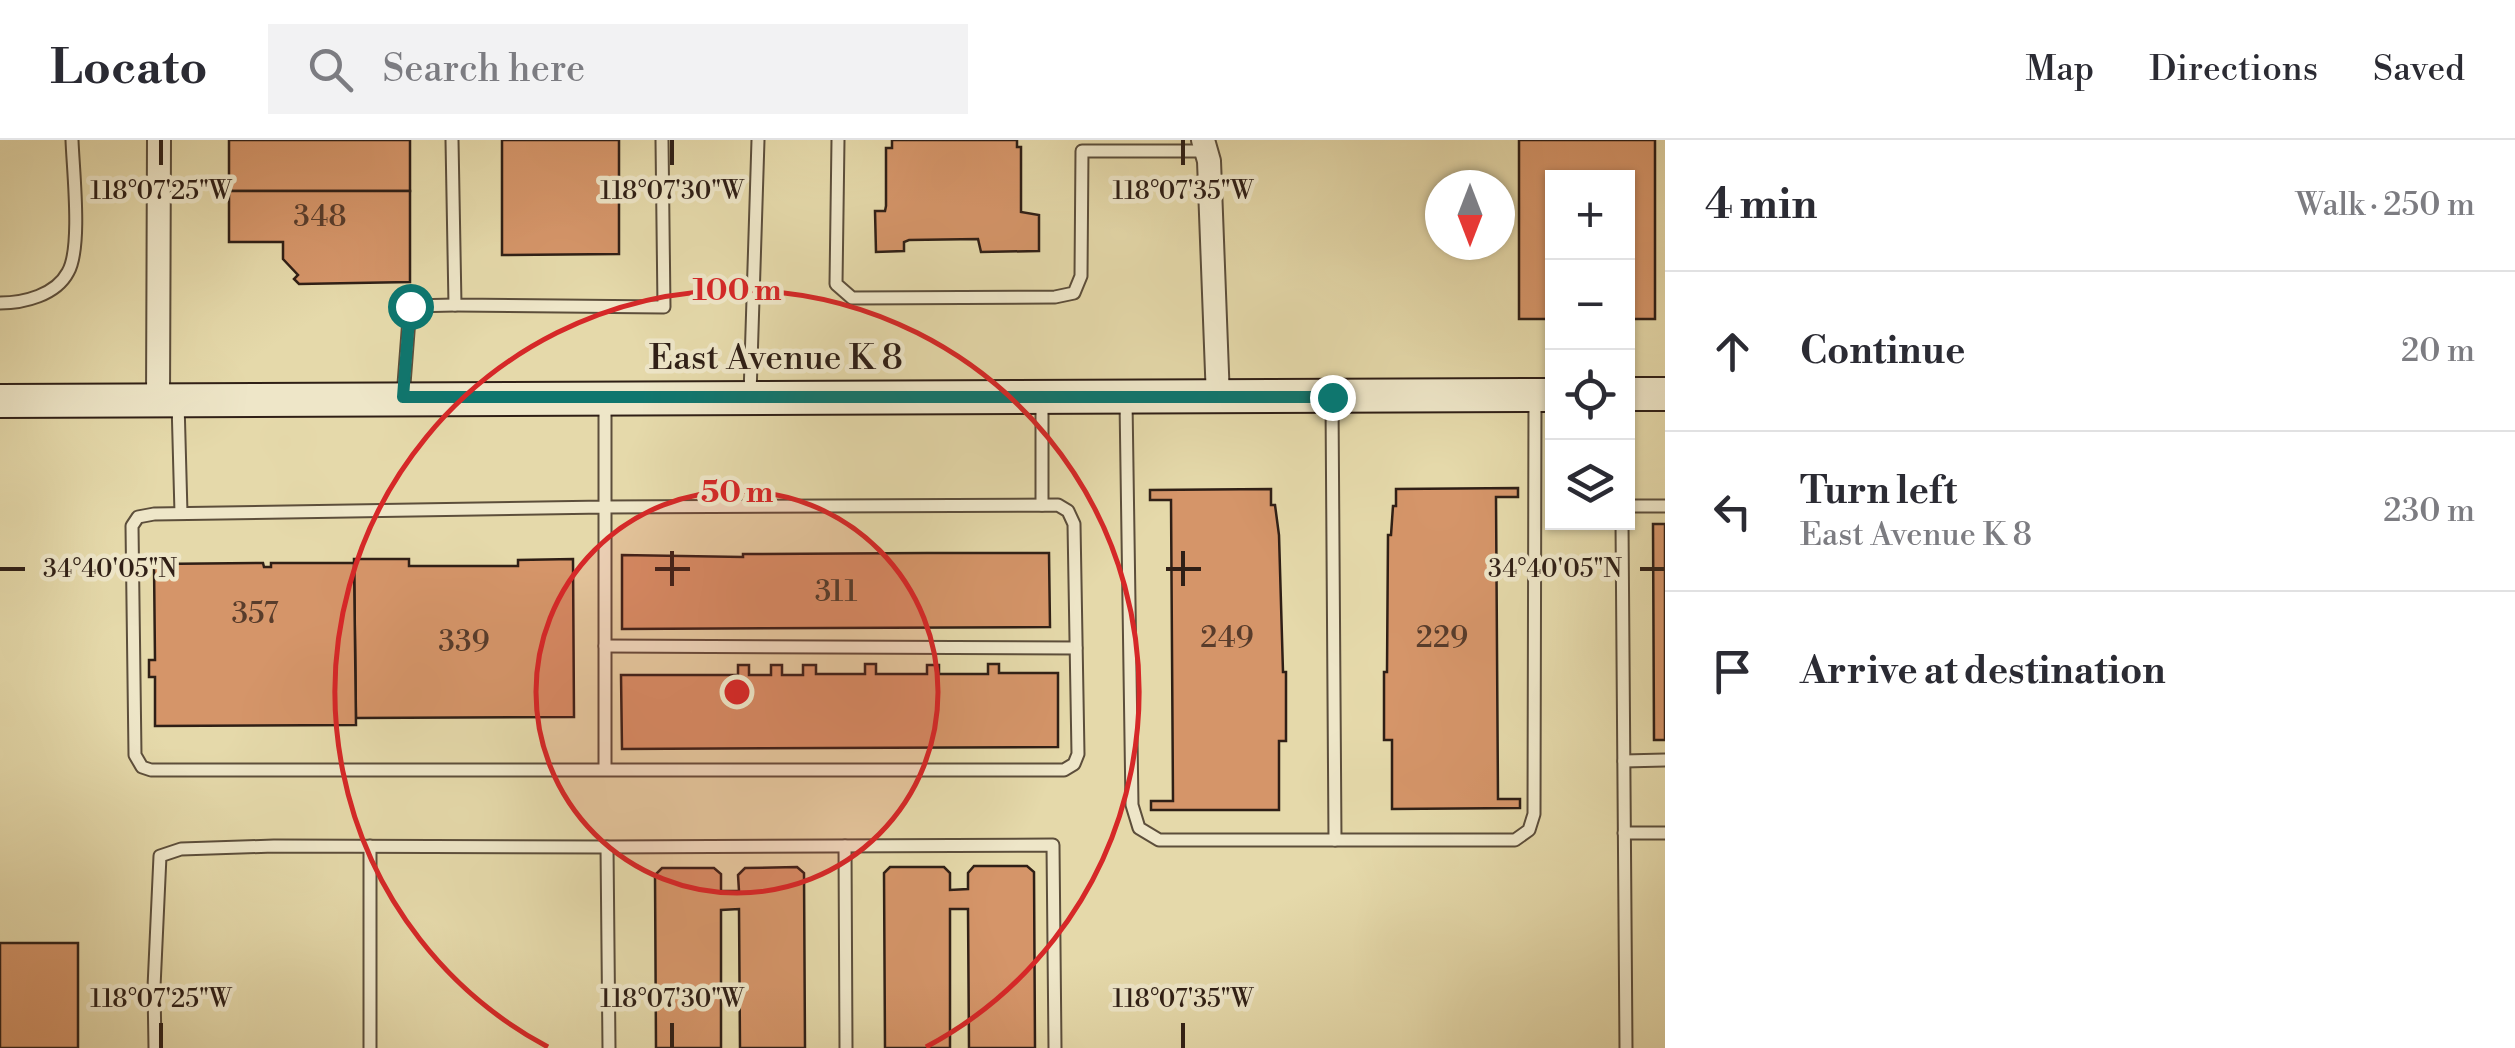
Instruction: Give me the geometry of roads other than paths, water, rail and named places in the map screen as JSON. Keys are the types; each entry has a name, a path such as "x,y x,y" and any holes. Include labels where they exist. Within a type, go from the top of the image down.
{"street":[{"path":"160,140 168,400"},
{"path":"1205,146 1218,398"},
{"path":"1635,394 1665,394"},
{"name":"East Avenue K 8","path":"0,401 1544,395"}],"lane":[{"path":"0,303 19,303 44,294 68,274 75,250 72,140"},
{"path":"452,140 455,304"},
{"path":"403,397 410,306 664,307 662,140"},
{"path":"750,400 758,140"},
{"path":"838,140 836,284 852,298 1055,298 1074,292 1080,276 1081,146 1205,146"},
{"path":"1126,398 1132,805 1139,828 1159,840 1515,840 1529,830 1534,814 1544,395"},
{"path":"605,397 605,770"},
{"path":"1042,397 1042,506"},
{"path":"1332,397 1335,840"},
{"path":"168,400 181,513"},
{"path":"1058,506 1068,511 1074,524 1078,754 1074,764 1064,770 151,770 142,766 135,755 132,526 138,517 181,513 605,507 1058,506"},
{"path":"1635,506 1665,506"},
{"path":"1622,530 1626,1048"},
{"path":"605,646 1076,648"},
{"path":"1624,761 1665,760"},
{"path":"1624,833 1665,833"},
{"path":"370,846 370,1048"},
{"path":"156,1048 154,988 160,856 181,850 370,846 1053,846 1055,1048"},
{"path":"845,846 846,1048"},
{"path":"607,847 609,1048"}]}
